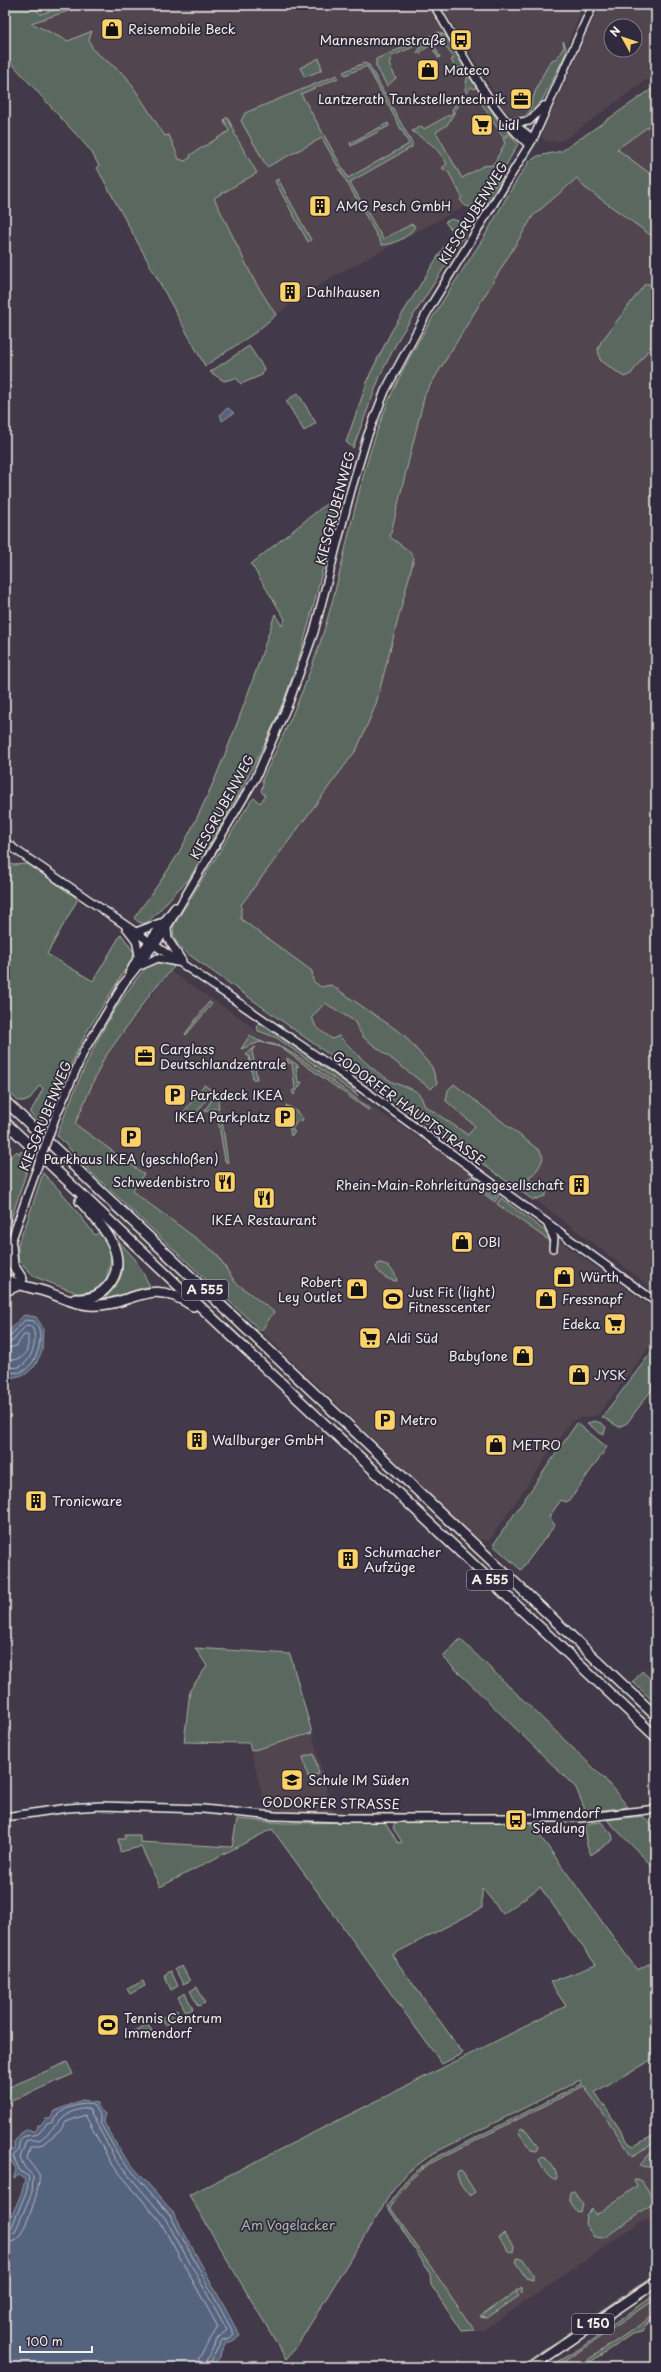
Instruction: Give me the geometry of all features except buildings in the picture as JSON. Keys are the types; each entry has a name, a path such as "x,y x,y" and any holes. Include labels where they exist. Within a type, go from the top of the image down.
{"highway":[{"name":"A 555","path":"5,1101 656,1716"},
{"name":"A 555","path":"5,1122 656,1737"},
{"path":"54,1168 104,1227 115,1247 117,1263 114,1276 103,1292 83,1300 61,1298"},
{"path":"11,1245 13,1265 20,1282"},
{"path":"5,1273 20,1282"},
{"path":"5,1278 20,1282 61,1298 89,1305 106,1304 142,1293 168,1293 180,1297 215,1321"},
{"path":"5,1291 20,1282"},
{"name":"L 150","path":"530,2367 656,2282"},
{"name":"L 150","path":"541,2367 656,2289"}],"main road":[{"path":"434,5 494,108 504,119 531,142"},
{"path":"512,123 529,121 535,117 553,92 593,5"},
{"name":"KIESGRUBENWEG","path":"121,987 138,968 233,817 256,777 289,702 314,632 356,474 385,391 430,307 531,142 553,92"},
{"path":"504,119 512,123 531,142"},
{"name":"GODORFER HAUPTSTRASSE","path":"7,845 153,942 374,1096 548,1225 656,1302"},
{"path":"121,922 136,940 139,955"},
{"path":"136,932 164,926 168,939 184,965"},
{"name":"KIESGRUBENWEG","path":"5,1259 55,1118 84,1051 139,955 153,942"},
{"name":"GODORFER HAUPTSTRASSE","path":"138,968 158,958 184,965"},
{"path":"548,1225 554,1238 553,1248"},
{"name":"GODORFER STRASSE","path":"5,1817 68,1808 100,1806 203,1809 275,1816 346,1818 580,1818 656,1809"}],"shaded area":[{"path":"33,5 429,5 497,119 517,140 518,145 465,206 325,281 276,315 254,280 214,198 234,133 185,161 179,159 169,135 166,136 126,76 93,50 89,40 68,41 31,23 39,14"},
{"path":"441,5 584,5 566,47 529,117 520,119 511,116 504,109"},
{"path":"600,5 656,5 656,73 567,138 557,142 545,141 542,138 542,134"},
{"path":"656,121 656,1291 205,950 231,912 415,385 533,216 577,177"},
{"path":"170,971 242,1019 260,1034 277,1038 387,1117 471,1172 551,1235 656,1310 656,1338 598,1415 572,1420 489,1541 475,1538 261,1331 274,1312 235,1281 216,1253 132,1191 144,1174 75,1124 103,1060"},
{"name":"Schule IM Süden","path":"312,1733 333,1813 266,1810 251,1751"},
{"path":"584,2086 632,2156 656,2142 656,2219 642,2221 484,2330 474,2330 390,2207 411,2179 429,2164"},
{"path":"656,2299 656,2318 648,2323 642,2332 632,2334 583,2367 556,2367"}],"green space":[{"path":"5,5 33,5 40,14 71,5 87,5 31,23 68,41 92,31 89,40 93,50 126,76 165,136 169,135 179,159 185,161 191,157 190,155 229,131 224,120 227,117 235,132 234,133 257,173 214,198 254,280 276,315 256,332 205,366 97,168 99,166 91,151 5,56"},
{"path":"439,32 447,37 466,67 460,69 455,67 451,60 454,58 441,40 442,35 439,34 438,40 434,38 392,56 389,64 396,78 387,86 376,66 376,59"},
{"path":"563,41 566,47 566,53 537,111 528,118 525,117 530,110 538,84 545,71 552,60 557,58 564,47"},
{"path":"433,43 440,57 438,58 431,45 420,52 421,54 417,53 420,48"},
{"path":"319,58 322,70 305,77 300,68"},
{"path":"364,63 369,65 412,143 412,147 350,182 383,239 412,224 415,226 413,230 405,237 386,245 382,245 322,138 267,167 241,121 245,113 337,75 338,78 301,94 348,178 409,144 367,66 345,75 343,72"},
{"path":"470,75 477,86 474,89 471,87 467,93 465,90 467,78"},
{"path":"656,86 656,121 617,149 656,178 656,239 584,187 577,178 533,216 425,394 390,537 409,551 414,558 376,704 357,749 241,905 241,919 312,971 313,981 321,987 331,985 404,1035 432,1067 437,1083 431,1089 363,1037 354,1021 325,1003 312,1017 316,1027 332,1039 339,1036 377,1072 396,1084 415,1091 419,1094 424,1105 468,1135 475,1126 446,1101 448,1090 454,1084 540,1151 543,1157 541,1163 538,1169 528,1177 532,1181 545,1186 547,1192 545,1196 533,1200 188,954 181,948 174,938 173,930 174,925 251,801 254,798 260,803 265,796 261,791 263,784 262,780 298,701 326,625 368,458 377,431 398,380 424,331 484,237 517,179 530,161 538,156 562,151"},
{"path":"481,94 497,119 509,133 503,137 478,98 478,95"},
{"path":"457,102 459,105 447,125 436,132 462,178 483,166 493,165 505,143 503,139 510,134 518,144 495,185 471,207 464,205 460,199 462,197 449,173 442,168 447,164 439,152 431,144 412,131 422,126 424,129 453,113 452,110"},
{"path":"388,123 389,126 351,146 350,143"},
{"path":"504,176 485,209 479,213 477,204"},
{"path":"278,179 311,240 308,242 275,181"},
{"path":"452,219 458,221 464,228 463,238 399,338 381,374 353,448 346,442 370,374 391,332 453,232 445,222"},
{"path":"645,284 656,284 656,339 631,374 624,377 600,360 598,349 601,342"},
{"path":"249,346 264,368 262,375 241,384 236,378 224,381 210,372"},
{"path":"298,393 316,423 304,431 286,401"},
{"path":"341,492 309,623 293,675 274,724 239,793 187,882 148,921 145,923 140,923 134,918 178,855 210,789 245,703 275,614 282,626 285,619 251,564"},
{"path":"5,859 13,865 28,864 78,899 47,954 93,981 121,934 135,954 87,1031 45,1119 38,1122 30,1113 43,1089 40,1085 28,1101 18,1101 5,1088"},
{"path":"156,960 168,963 174,967 153,990 103,1060 75,1124 144,1174 132,1191 216,1253 235,1282 274,1312 261,1331 93,1174 57,1135 88,1060 117,1006 138,977"},
{"path":"209,1002 212,1004 186,1035 185,1034"},
{"path":"261,1023 349,1084 358,1096 277,1038 258,1031 257,1025"},
{"path":"250,1035 257,1040 277,1045 293,1053 370,1109 368,1110 280,1047 260,1042 241,1049"},
{"path":"256,1047 252,1050 257,1079 253,1079 249,1056 246,1055 250,1050"},
{"path":"287,1058 299,1066 296,1067 298,1082 302,1082 294,1095 292,1091 295,1089 292,1063 288,1063"},
{"path":"204,1085 213,1091 191,1120 183,1113"},
{"path":"217,1093 219,1108 204,1111"},
{"path":"286,1105 295,1110 303,1119 302,1122 298,1120 292,1129 295,1132 291,1136"},
{"path":"217,1113 221,1113 228,1163 225,1161"},
{"path":"17,1151 19,1154 21,1151 30,1161 5,1238 5,1162"},
{"path":"43,1173 64,1195 95,1235 100,1232 111,1249 110,1264 106,1279 93,1291 77,1293 35,1277 18,1260 18,1243 27,1222"},
{"path":"473,1176 499,1196 495,1202 465,1180"},
{"path":"501,1198 545,1231 550,1238 547,1239 497,1204"},
{"path":"115,1237 135,1259 150,1286 103,1300 117,1285 122,1272 121,1257"},
{"path":"379,1263 382,1263 391,1269 395,1274 397,1281 388,1279 379,1273 376,1267"},
{"path":"656,1346 656,1384 627,1423 619,1427 602,1417"},
{"path":"595,1421 606,1427 604,1434 601,1434 587,1423"},
{"path":"577,1423 607,1447 570,1500 566,1502 561,1500 549,1517 555,1525 521,1570 493,1545"},
{"path":"460,1639 604,1778 628,1807 586,1812 576,1788 443,1657"},
{"path":"195,1648 290,1654 312,1733 251,1751 249,1743 184,1742 190,1690 207,1666"},
{"path":"642,1671 656,1684 656,1704 633,1682"},
{"path":"314,1754 319,1774 308,1777 303,1757"},
{"path":"643,1816 656,1830 656,1870 607,1820"},
{"name":"Am Vogelacker","path":"237,1819 284,1823 385,1822 398,1843 402,1842 393,1828 395,1822 530,1822 637,1970 656,1960 656,2057 595,2092 629,2143 634,2146 656,2134 656,2142 632,2156 584,2086 429,2164 411,2179 390,2207 474,2330 461,2331 431,2285 430,2273 387,2206 409,2177 431,2160 582,2084 580,2080 432,2154 407,2173 391,2193 295,2349 286,2359 189,2195 566,2006 550,1982 596,1965 540,1887 503,1914 482,1888 482,1908 392,1955 463,2053 442,2064 272,1829 160,1887 140,1845 140,1847 120,1852 118,1839 125,1839 125,1835 140,1835 140,1842 232,1847"},
{"path":"601,1822 612,1834 613,1840 591,1855 586,1842 585,1827 591,1823"},
{"path":"182,1966 190,1981 183,1984 175,1969"},
{"path":"171,1971 178,1986 171,1990 164,1975"},
{"path":"143,1981 145,1986 130,1994 127,1989"},
{"path":"197,1987 205,2003 198,2006 190,1991"},
{"path":"185,1993 193,2009 186,2012 178,1997"},
{"path":"177,2010 180,2018 165,2025 161,2018"},
{"path":"148,2024 152,2031 137,2039 133,2032"},
{"path":"67,2062 73,2074 5,2104 5,2089"},
{"path":"521,2128 526,2130 538,2146 536,2151 531,2150 519,2133"},
{"path":"656,2147 656,2168 639,2166"},
{"path":"541,2157 550,2162 557,2175 555,2180 547,2175 543,2169 539,2160"},
{"path":"460,2171 463,2173 475,2192 471,2195 464,2189 458,2179 457,2173"},
{"path":"637,2179 642,2181 653,2198 651,2205 604,2238 594,2237 585,2224 586,2215 592,2209 596,2215 637,2186 634,2180"},
{"path":"573,2191 583,2205 581,2212 576,2211 569,2199 570,2192"},
{"path":"505,2233 514,2247 513,2252 508,2251 499,2238"},
{"path":"517,2258 523,2259 533,2274 533,2280 526,2278 516,2263"},
{"path":"656,2274 656,2277 524,2367 519,2367"},
{"path":"522,2287 522,2293 517,2292 519,2296 487,2318 480,2317"},
{"path":"656,2294 656,2299 556,2367 548,2367 579,2349"},
{"path":"656,2314 656,2318 648,2323 642,2332 632,2334 583,2367 577,2367"}],"water":[{"path":"228,408 234,413 222,421 220,414"},
{"path":"472,1179 495,1195 495,1198 471,1181"},
{"path":"24,1315 36,1317 43,1328 42,1351 35,1366 26,1374 11,1378 5,1374 5,1348 7,1335"},
{"path":"82,2100 98,2103 98,2108 105,2114 103,2121 122,2154 173,2212 240,2336 231,2342 226,2342 220,2357 211,2367 5,2367 5,2236 25,2179 19,2175 14,2178 16,2169 11,2161 5,2159 5,2151 14,2150 14,2142 21,2133 28,2129 35,2132 38,2125 41,2125 46,2119 50,2119 55,2111"}],"place":[{"name":"Reisemobile Beck","path":"112,29"},
{"name":"Mannesmannstraße","path":"461,40"},
{"name":"Mateco","path":"428,70"},
{"name":"Lantzerath Tankstellentechnik","path":"521,99"},
{"name":"Lidl","path":"482,125"},
{"name":"AMG Pesch GmbH","path":"320,206"},
{"name":"Dahlhausen","path":"290,292"},
{"name":"Carglass Deutschlandzentrale","path":"145,1056"},
{"name":"Parkdeck IKEA","path":"175,1095"},
{"name":"IKEA Parkplatz","path":"285,1117"},
{"name":"Parkhaus IKEA (geschloßen)","path":"131,1137"},
{"name":"Schwedenbistro","path":"225,1182"},
{"name":"Rhein-Main-Rohrleitungsgesellschaft","path":"579,1185"},
{"name":"IKEA Restaurant","path":"264,1198"},
{"name":"OBI","path":"462,1242"},
{"name":"Würth","path":"564,1277"},
{"name":"Robert Ley Outlet","path":"357,1289"},
{"name":"Just Fit (light) Fitnesscenter","path":"393,1299"},
{"name":"Fressnapf","path":"546,1299"},
{"name":"Edeka","path":"615,1324"},
{"name":"Aldi Süd","path":"370,1338"},
{"name":"Baby1one","path":"523,1356"},
{"name":"JYSK","path":"579,1375"},
{"name":"Metro","path":"385,1420"},
{"name":"Wallburger GmbH","path":"197,1440"},
{"name":"METRO","path":"496,1445"},
{"name":"Tronicware","path":"36,1501"},
{"name":"Schumacher Aufzüge","path":"348,1559"},
{"name":"Schule IM Süden","path":"292,1780"},
{"name":"Immendorf Siedlung","path":"516,1820"},
{"name":"Tennis Centrum Immendorf","path":"108,2025"}]}
